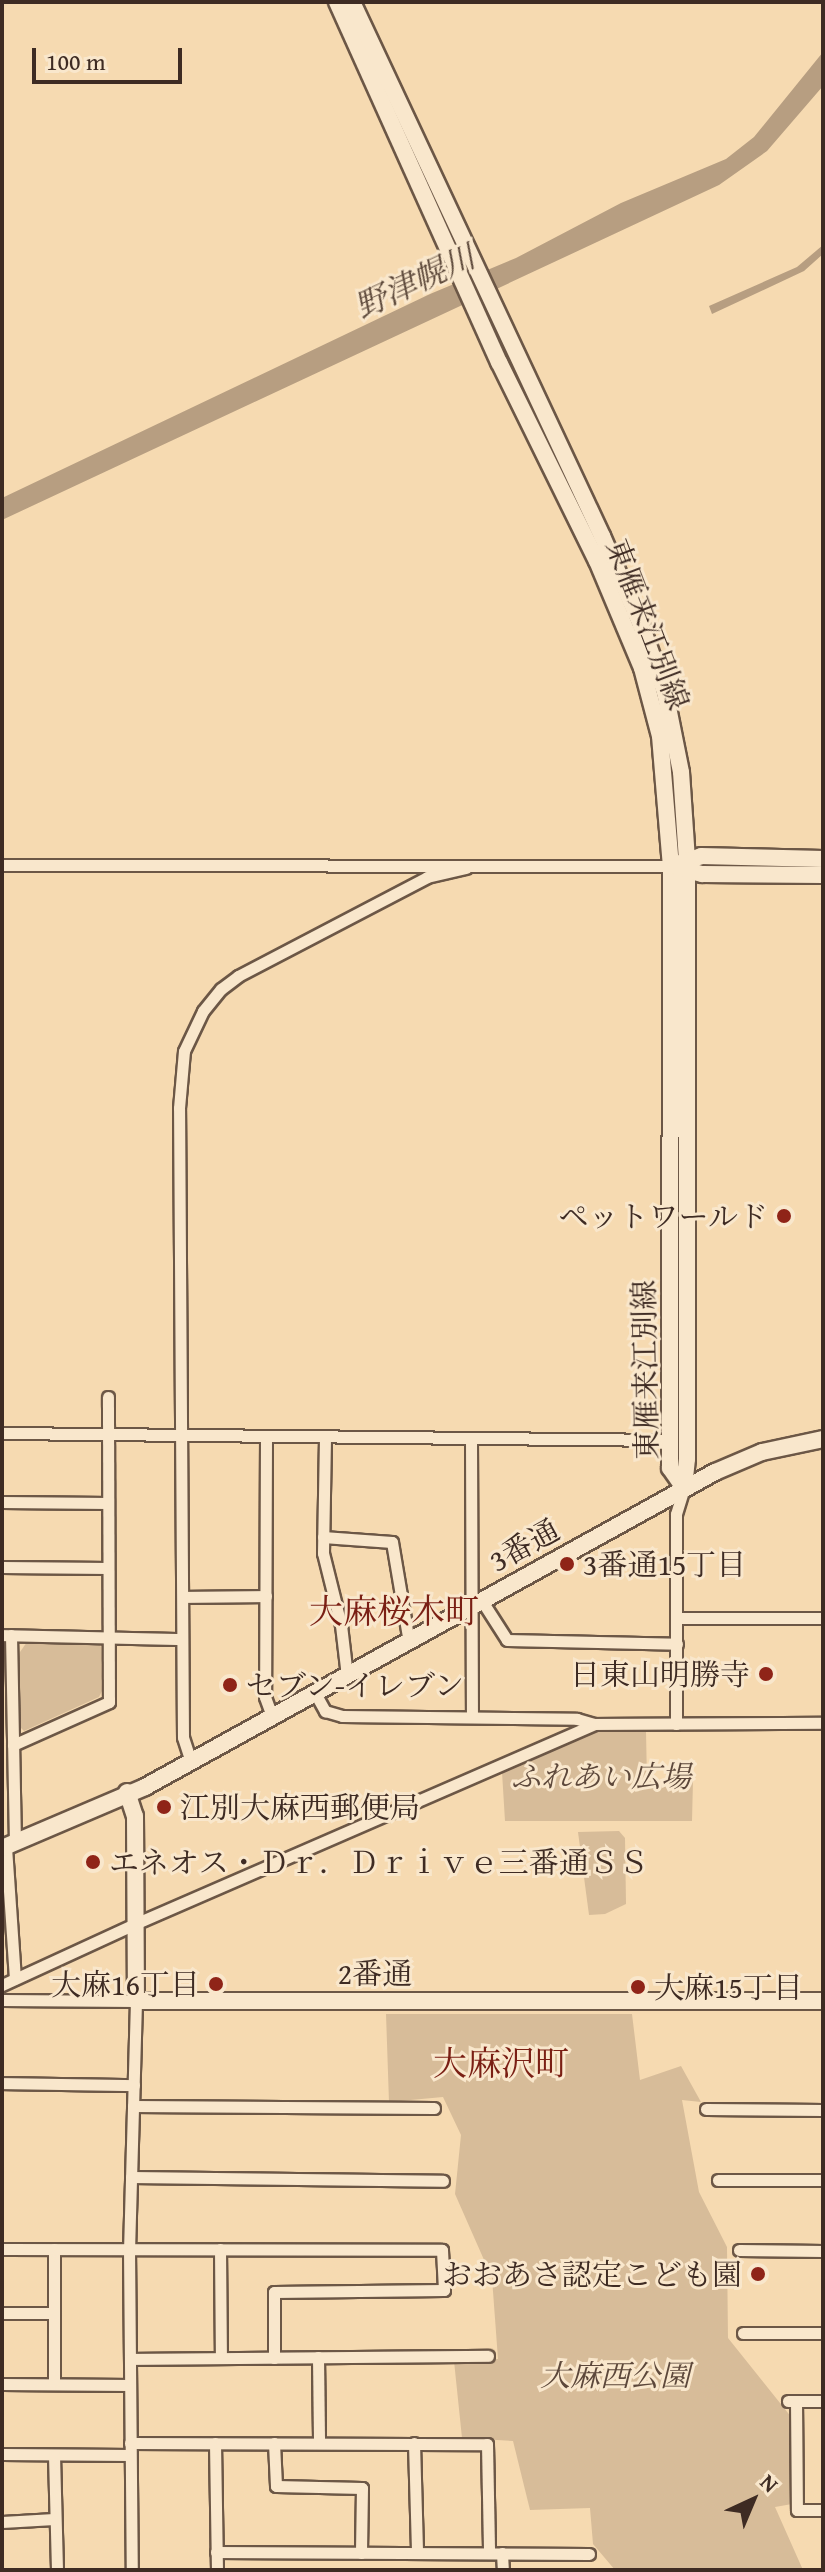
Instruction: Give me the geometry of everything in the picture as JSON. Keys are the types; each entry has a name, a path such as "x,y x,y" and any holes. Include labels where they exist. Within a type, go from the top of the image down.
{"main road":[{"name":"東雁来江別線","path":"337,2 444,217 510,339 657,664 681,772 687,1459 684,1488"},
{"name":"東雁来江別線","path":"352,2 444,217 493,348 597,561 642,668 660,736 682,865 670,1468 684,1488"},
{"path":"682,865 701,856 823,859"},
{"path":"682,865 702,874 823,875"},
{"name":"3番通","path":"8,1846 191,1762 684,1488 762,1452 823,1439"},
{"path":"127,1792 135,1816 136,2001"},
{"name":"2番通","path":"136,2001 823,2001"}],"street":[{"path":"2,865 466,868 682,865"},
{"path":"191,1762 183,1737 182,1639 179,1079 184,1051 196,1023 211,1000 238,976 427,877 466,868"},
{"path":"13,1745 109,1702 108,1397"},
{"path":"2,1433 670,1440"},
{"path":"266,1438 265,1697 272,1716"},
{"path":"325,1438 323,1553 341,1625 347,1676"},
{"path":"471,1439 476,1604 472,1717"},
{"path":"676,1724 676,1514 684,1488"},
{"path":"2,1502 108,1503"},
{"path":"323,1537 392,1542 409,1642"},
{"path":"2,1567 108,1568"},
{"path":"183,1597 266,1596"},
{"path":"476,1604 507,1640 677,1644"},
{"path":"678,1618 823,1618"},
{"path":"15,1979 8,1846 13,1745 7,1695 6,1635 182,1639"},
{"path":"315,1693 325,1711 342,1716 577,1719 594,1724 823,1723"},
{"path":"2,1985 594,1724"},
{"path":"2,2000 136,2001 129,2249 132,2570"},
{"path":"2,2083 134,2085"},
{"path":"133,2106 434,2108"},
{"path":"706,2109 823,2110"},
{"path":"131,2177 443,2181"},
{"path":"718,2180 823,2180"},
{"path":"2,2249 442,2250 444,2290 274,2292 274,2358"},
{"path":"54,2249 54,2384"},
{"path":"220,2249 221,2358"},
{"path":"739,2250 823,2251"},
{"path":"2,2313 54,2313"},
{"path":"743,2333 823,2333"},
{"path":"130,2359 488,2356"},
{"path":"318,2357 319,2443"},
{"path":"2,2384 130,2385"},
{"path":"823,2401 792,2401 797,2510 823,2510"},
{"path":"215,2443 217,2570"},
{"path":"2,2454 54,2455 215,2443 487,2444 489,2553"},
{"path":"274,2443 276,2486 362,2488 361,2553"},
{"path":"414,2443 417,2553"},
{"path":"54,2455 57,2570"},
{"path":"2,2522 54,2519"},
{"path":"216,2552 589,2554"},
{"path":"502,2553 503,2570"}],"green space":[{"path":"96,1640 101,1647 102,1691 99,1697 24,1731 19,1726 20,1652 27,1642"},
{"name":"ふれあい広場","path":"593,1729 646,1731 647,1781 693,1781 692,1821 505,1821 502,1772"},
{"path":"619,1831 625,1838 626,1904 605,1914 589,1915 578,1832"},
{"name":"大麻西公園","path":"386,2014 632,2014 640,2080 681,2066 701,2102 682,2100 699,2192 727,2247 728,2338 792,2418 792,2504 775,2507 803,2570 615,2570 593,2544 590,2508 530,2510 513,2441 462,2438 454,2361 498,2359 492,2278 455,2194 461,2135 443,2097 389,2102"}],"shaded area":[{"path":"823,52 823,86 767,151 719,185 2,520 2,498 430,294 516,258 621,203 726,159 754,137"},
{"path":"823,245 823,254 804,271 712,314 709,306 797,267"}],"place":[{"name":"ペットワールド","path":"784,1216"},
{"name":"3番通15丁目","path":"567,1564"},
{"name":"日東山明勝寺","path":"766,1674"},
{"name":"セブン-イレブン","path":"230,1685"},
{"name":"江別大麻西郵便局","path":"164,1807"},
{"name":"エネオス・Ｄｒ．Ｄｒｉｖｅ三番通ＳＳ","path":"93,1862"},
{"name":"大麻16丁目","path":"216,1984"},
{"name":"大麻15丁目","path":"638,1987"},
{"name":"おおあさ認定こども園","path":"758,2274"}],"district":[{"name":"大麻桜木町","path":"394,1611"},
{"name":"大麻沢町","path":"501,2063"}],"water label":[{"name":"野津幌川","path":"415,282"}]}
